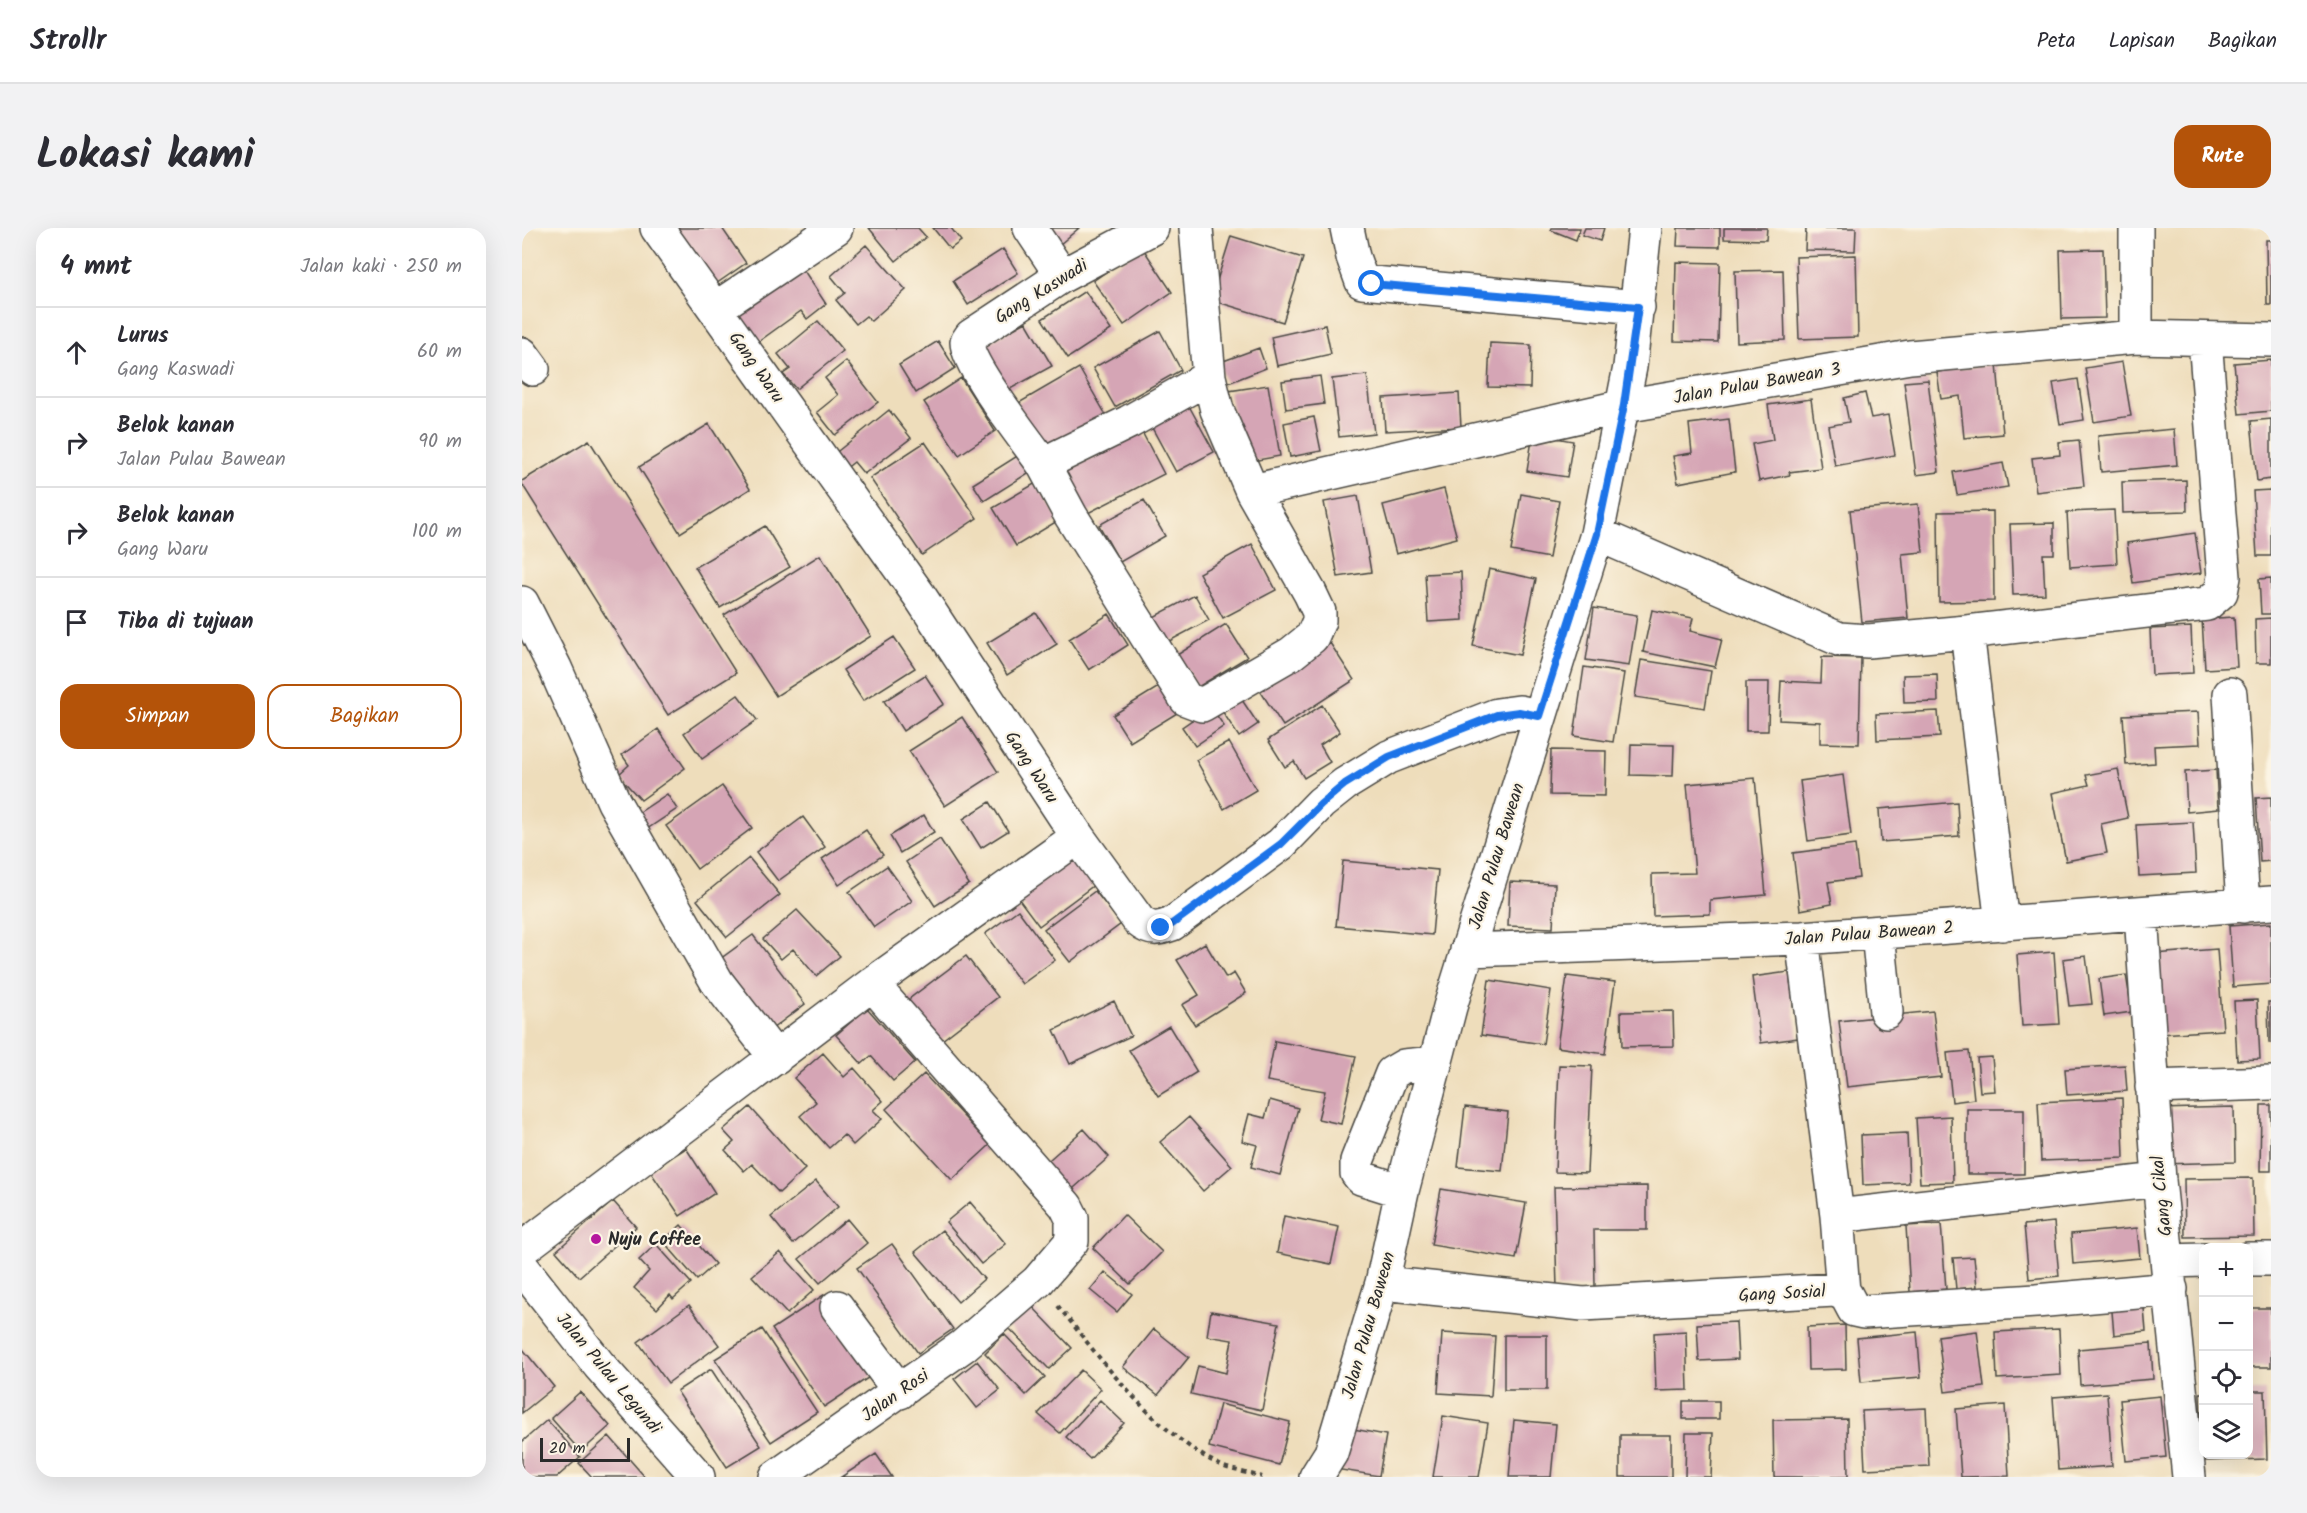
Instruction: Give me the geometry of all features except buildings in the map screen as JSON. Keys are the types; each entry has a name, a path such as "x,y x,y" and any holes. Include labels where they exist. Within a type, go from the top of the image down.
{"street":[{"name":"Gang Waru","path":"657,228 919,595 1078,837 1139,921 1153,929 1172,924 1281,844 1321,804 1345,784 1389,757 1497,715 1519,712 1539,716"},
{"path":"715,309 836,228"},
{"path":"1030,228 1062,276"},
{"name":"Gang Kaswadi","path":"1043,464 980,374 968,351 967,342 971,336 1062,276 1152,228"},
{"path":"1196,228 1209,378 1217,410 1252,491 1319,612 1319,621 1312,637 1292,653 1208,704 1197,705 1186,699 1071,516 1043,464 1129,422 1209,378"},
{"path":"1347,228 1353,257 1362,282 1638,307"},
{"name":"Jalan Pulau Bawean","path":"1318,1477 1331,1453 1382,1282 1402,1191 1467,950 1597,534 1624,405 1638,307 1645,228"},
{"path":"2136,228 2136,338"},
{"name":"Jalan Pulau Bawean 3","path":"1252,491 1624,405 1910,357 2136,338 2271,340"},
{"path":"1597,534 1839,639 1868,641 1967,632 2207,604 2217,597 2224,586 2224,577 2205,339"},
{"path":"522,603 555,668 614,802 717,982 776,1058"},
{"path":"1967,632 2002,924"},
{"path":"2230,694 2257,904"},
{"path":"522,1249 872,984 1078,837"},
{"name":"Jalan Pulau Bawean 2","path":"1467,950 1802,938 2257,904"},
{"name":"Gang Cikal","path":"2141,914 2159,1180 2189,1477"},
{"path":"1878,933 1886,1012"},
{"path":"1802,938 1837,1216 1843,1292"},
{"name":"Jalan Rosi","path":"776,1477 900,1392 1010,1307 1038,1281 1072,1241 1072,1218 1066,1206 872,984"},
{"path":"1402,1191 1361,1178 1357,1173 1357,1161 1392,1073 1404,1066 1435,1063"},
{"path":"2152,1087 2271,1083"},
{"path":"1837,1216 2159,1180"},
{"path":"2253,1259 2271,1259"},
{"path":"2170,1275 2199,1262"},
{"name":"Jalan Pulau Legundi","path":"522,1267 688,1474"},
{"name":"Gang Sosial","path":"1382,1282 1583,1304 1835,1290 1843,1292 1854,1310 1868,1312 2170,1275"},
{"path":"837,1307 900,1392"}],"path":[{"path":"1038,1281 1107,1367 1153,1416 1192,1449 1224,1467 1262,1477"}],"place":[{"name":"Nuju Coffee","path":"596,1239"}],"route":[{"path":"1161,928 1172,924 1281,844 1321,804 1345,784 1389,757 1497,715 1519,712 1539,716 1597,534 1624,405 1638,307 1372,284"}]}
